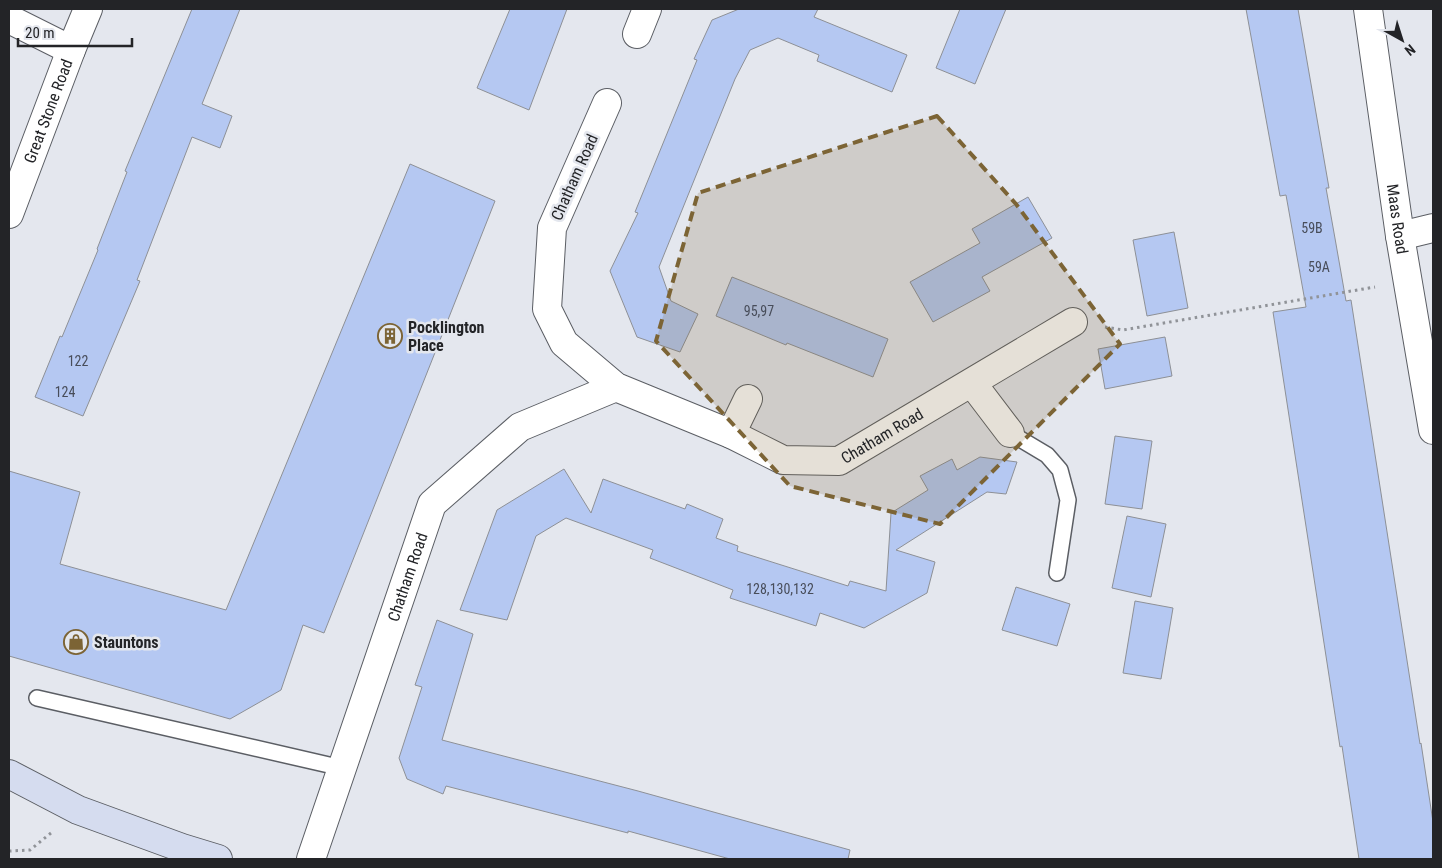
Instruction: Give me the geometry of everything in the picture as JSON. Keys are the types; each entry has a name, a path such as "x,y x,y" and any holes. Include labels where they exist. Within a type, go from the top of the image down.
{"main road":[{"path":"9,774 78,810 182,848 218,859"},
{"path":"9,795 78,810"}],"street":[{"name":"Great Stone Road","path":"9,214 88,9"},
{"path":"637,34 647,9"},
{"name":"Maas Road","path":"1368,9 1400,236 1433,430"},
{"path":"9,19 71,50"},
{"name":"Chatham Road","path":"607,103 552,228 547,309 564,344 616,387 731,434 783,460 839,461 1073,322"},
{"path":"1400,236 1433,228"},
{"path":"972,383 1010,433"},
{"name":"Chatham Road","path":"311,859 432,504 520,427 616,387"},
{"path":"731,434 748,399"}],"lane":[{"path":"1010,433 1047,455 1060,470 1068,500 1057,573"},
{"path":"37,698 342,768"}],"path":[{"path":"1073,322 1123,330 1408,281"},
{"path":"9,850 30,850 78,810"}],"highlighted area":[{"path":"937,116 1016,204 1120,344 940,524 790,486 656,341 698,193"}],"building":[{"path":"192,9 240,9 202,104 232,116 220,148 192,137 137,280 140,281 83,416 35,397 98,250 127,172 125,171"},
{"path":"510,9 567,9 529,110 477,88"},
{"path":"739,9 818,9 814,17 907,55 892,92 817,61 819,55 778,38 750,50 735,79 659,267 671,301 698,314 680,352 637,337 610,271 638,213 635,212 697,60 694,59 712,20"},
{"path":"960,9 1006,9 975,84 936,68"},
{"path":"1246,9 1298,9 1329,188 1326,188 1346,301 1351,300 1433,822 1433,859 1359,859 1273,312 1306,307 1286,195 1280,196"},
{"name":"Pocklington Place","path":"410,164 495,201 324,633 303,625 281,690 230,719 9,656 9,471 80,492 60,564 226,610"},
{"path":"1028,197 1052,238 982,277 990,291 933,322 910,282 980,243 972,229"},
{"path":"1174,232 1188,308 1147,316 1133,240"},
{"path":"732,277 888,339 873,377 787,343 786,345 716,316"},
{"path":"1165,337 1172,376 1105,389 1098,349"},
{"path":"1115,436 1152,441 1142,509 1105,504"},
{"path":"980,457 1017,462 1006,494 987,492 896,550 935,562 927,593 864,628 820,613 816,626 730,598 733,590 650,558 653,550 566,518 536,536 507,620 460,610 497,510 564,469 591,513 603,479 685,509 687,504 723,519 716,538 738,546 737,551 848,586 850,581 886,591 891,513 928,490 920,476 952,459 957,470"},
{"path":"1127,516 1166,524 1151,597 1112,588"},
{"path":"1016,587 1070,604 1057,646 1002,630"},
{"path":"1135,601 1173,608 1161,679 1123,673"},
{"path":"437,620 473,634 442,740 638,791 850,850 848,859 730,859 628,831 628,833 446,786 443,794 407,779 399,758 422,687 415,685"}],"place":[{"name":"Pocklington Place","path":"390,336"},
{"name":"Stauntons","path":"76,642"}]}
